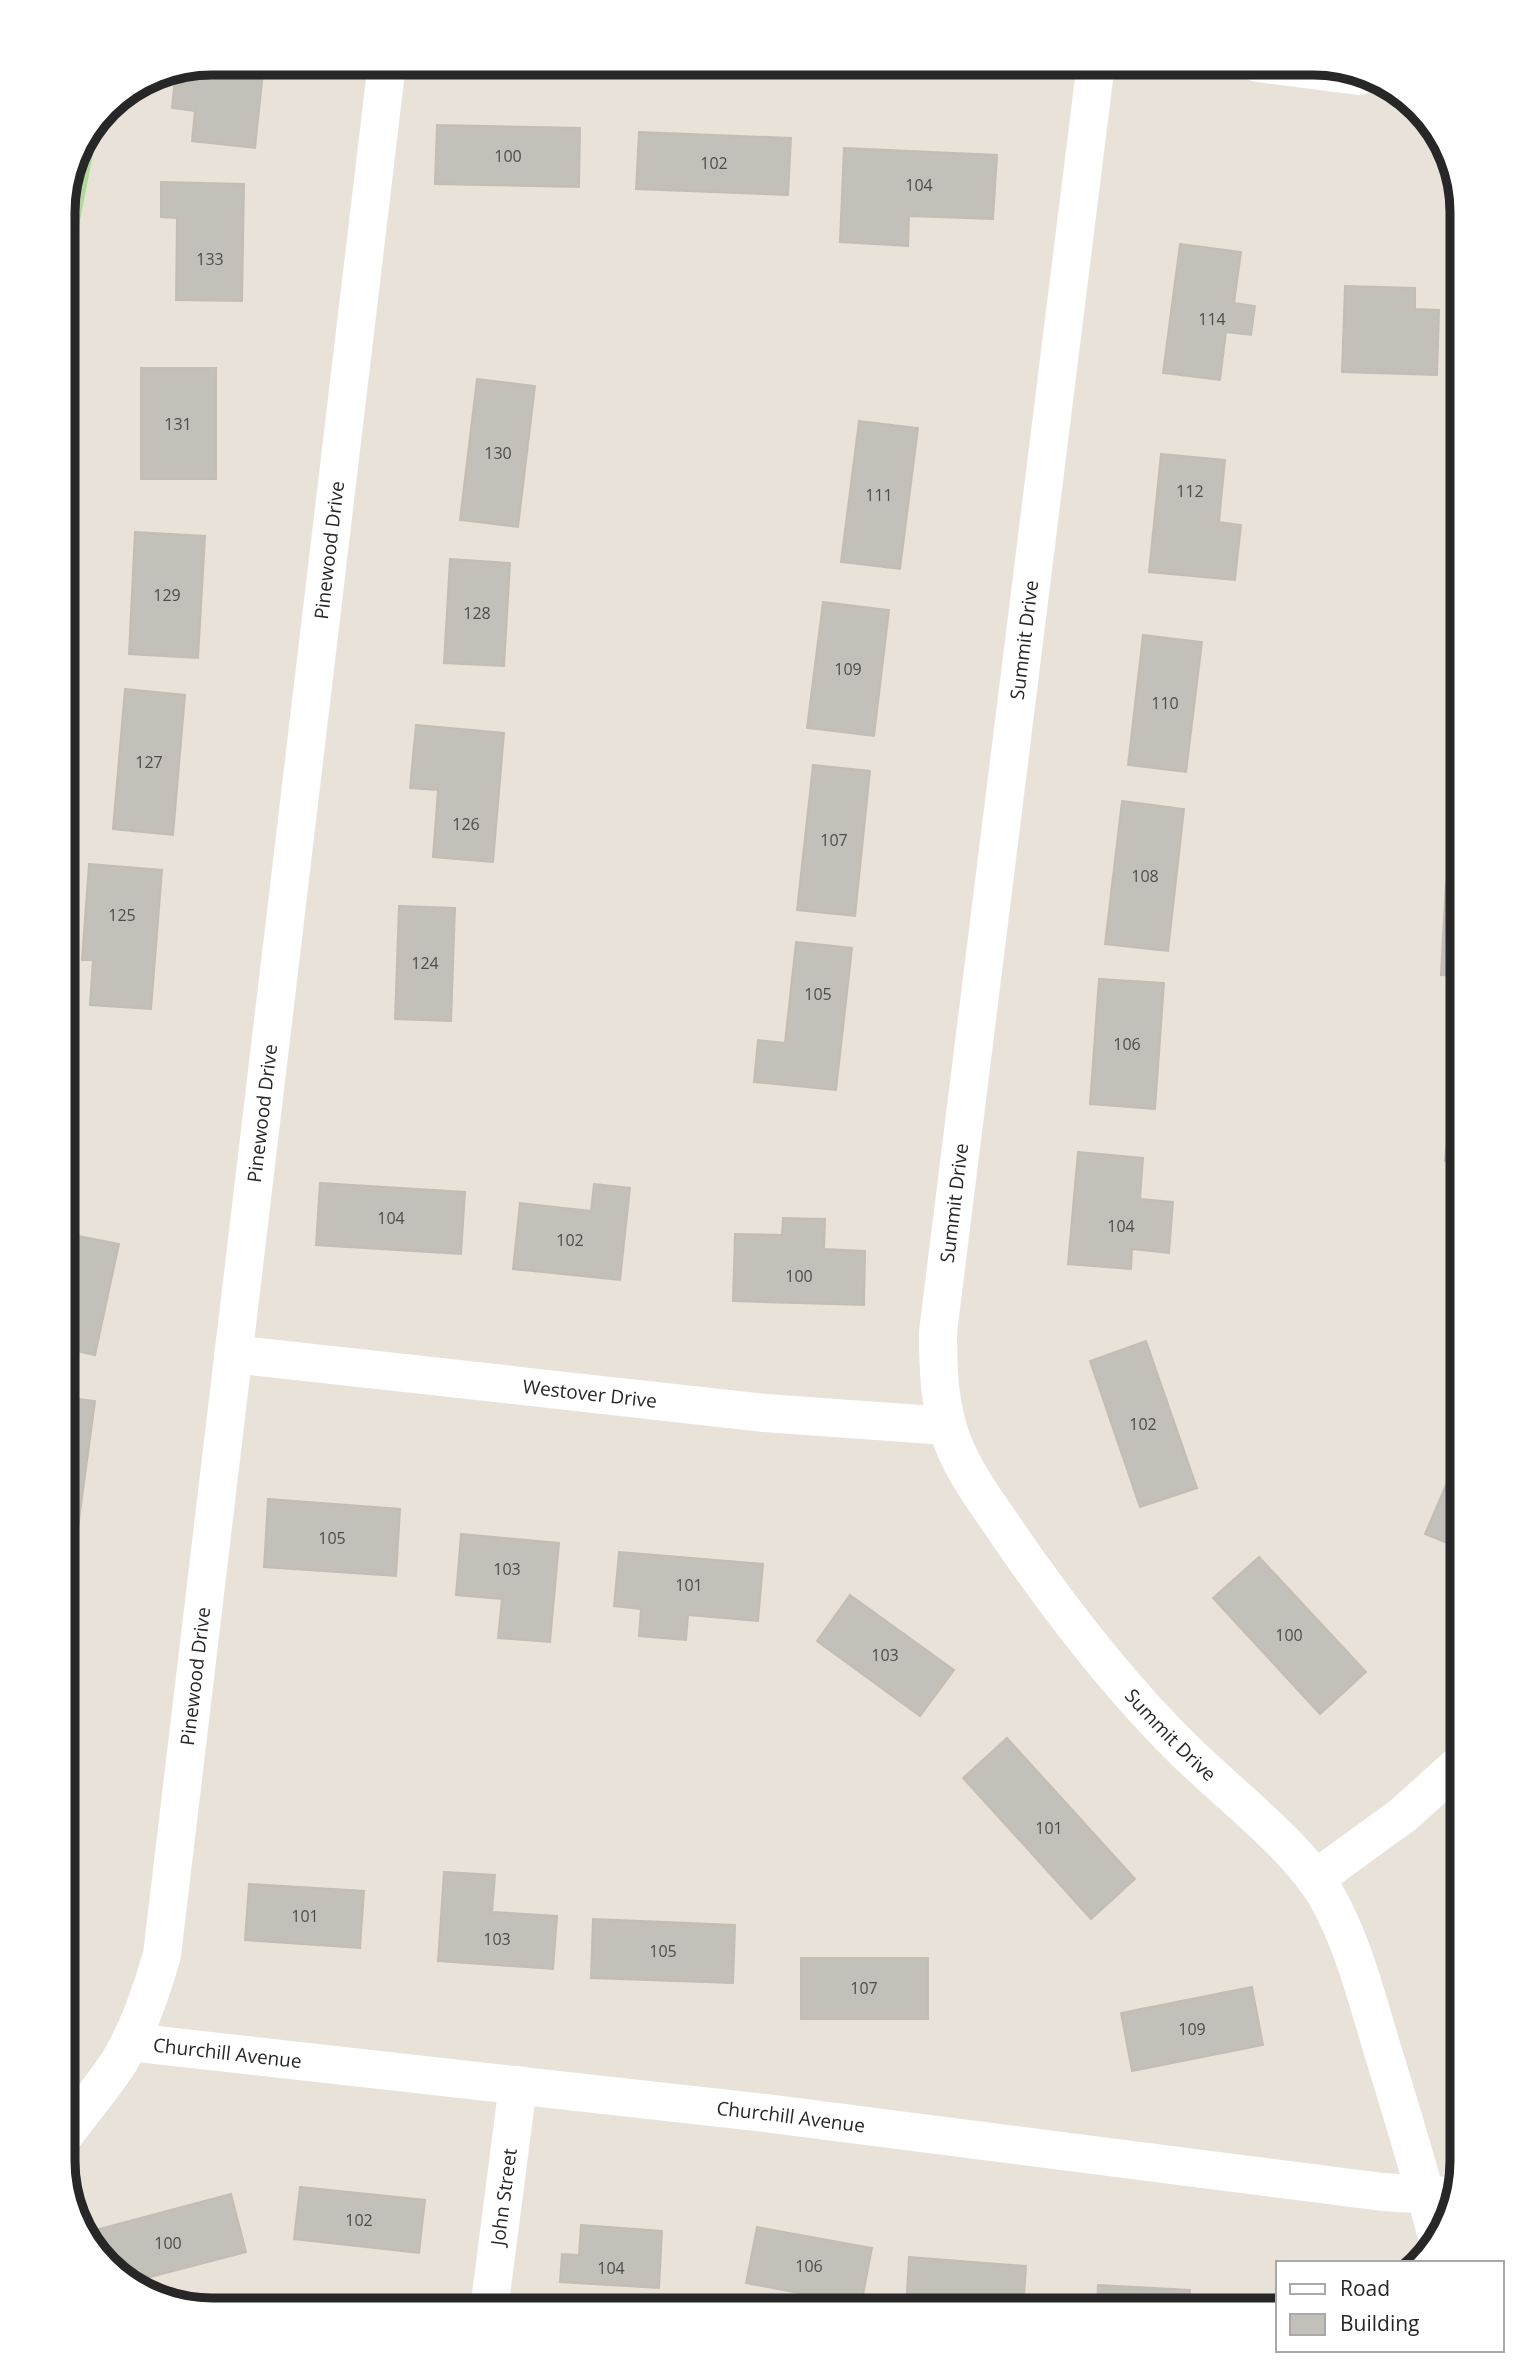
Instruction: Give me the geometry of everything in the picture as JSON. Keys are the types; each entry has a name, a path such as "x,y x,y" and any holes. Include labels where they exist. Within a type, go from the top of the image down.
{"street":[{"name":"Pinewood Drive","path":"75,2121 130,2042 149,2000 162,1955 386,75"},
{"name":"Summit Drive","path":"1094,76 938,1332 938,1379 947,1426 969,1476 1042,1583 1111,1669 1185,1751 1292,1852 1325,1894 1342,1926 1439,2195 1439,2214"},
{"name":"Westover Drive","path":"233,1354 765,1413 947,1426"},
{"path":"1315,1879 1403,1815 1450,1773"},
{"name":"Churchill Avenue","path":"130,2042 773,2113 1383,2192 1439,2195"},
{"name":"John Street","path":"491,2297 518,2085"}],"green space":[{"path":"96,140 76,241 78,186"}],"building":[{"path":"263,75 255,148 192,141 195,111 172,108 175,81 195,76"},
{"path":"437,125 580,128 579,187 435,184"},
{"path":"639,132 791,138 788,195 636,189"},
{"path":"844,148 997,155 993,219 909,216 908,246 840,242"},
{"path":"161,182 244,184 242,301 176,300 177,218 161,217"},
{"path":"1180,244 1241,252 1234,303 1255,306 1251,335 1226,332 1220,380 1163,373"},
{"path":"1345,286 1415,288 1415,309 1439,310 1437,375 1342,372"},
{"path":"141,368 216,368 216,479 141,479"},
{"path":"477,379 535,386 518,527 460,520"},
{"path":"859,421 918,428 900,569 841,562"},
{"path":"1161,454 1225,460 1219,522 1241,525 1235,580 1149,572"},
{"path":"135,532 205,536 198,658 129,654"},
{"path":"450,559 510,563 504,666 444,663"},
{"path":"823,602 889,610 874,736 807,728"},
{"path":"1143,635 1202,642 1186,772 1128,765"},
{"path":"125,689 185,695 173,835 113,829"},
{"path":"416,725 504,733 493,862 433,857 438,790 410,788"},
{"path":"813,765 870,771 855,916 797,910"},
{"path":"1122,801 1184,809 1168,951 1105,944"},
{"path":"89,864 162,870 151,1009 90,1005 93,960 82,960"},
{"path":"1446,882 1450,882 1450,975 1441,975"},
{"path":"399,906 455,908 451,1021 395,1019"},
{"path":"796,942 852,948 836,1090 754,1082 758,1040 785,1043"},
{"path":"1099,979 1164,983 1155,1109 1090,1104"},
{"path":"1450,1108 1450,1161 1445,1161"},
{"path":"1078,1152 1143,1158 1140,1199 1173,1202 1169,1253 1132,1249 1131,1269 1068,1264"},
{"path":"320,1183 465,1192 461,1254 316,1245"},
{"path":"594,1184 630,1188 620,1280 513,1269 520,1203 591,1211"},
{"path":"783,1218 825,1219 824,1249 865,1251 864,1305 733,1301 735,1234 782,1235"},
{"path":"75,1235 119,1244 95,1355 75,1351"},
{"path":"1146,1341 1197,1488 1140,1507 1090,1361"},
{"path":"75,1399 95,1401 75,1535"},
{"path":"1450,1476 1450,1544 1425,1534"},
{"path":"268,1499 400,1509 396,1576 264,1567"},
{"path":"461,1534 559,1543 550,1642 498,1638 502,1599 456,1595"},
{"path":"619,1552 763,1564 758,1621 688,1615 686,1640 639,1636 641,1609 614,1606"},
{"path":"1259,1557 1366,1672 1320,1714 1213,1598"},
{"path":"850,1595 954,1670 920,1716 817,1641"},
{"path":"1007,1738 1135,1879 1091,1919 963,1778"},
{"path":"444,1872 495,1875 492,1912 557,1916 553,1969 438,1961"},
{"path":"249,1884 364,1891 360,1948 245,1940"},
{"path":"593,1919 735,1925 733,1983 591,1978"},
{"path":"801,1958 928,1958 928,2019 801,2019"},
{"path":"1252,1987 1263,2045 1132,2071 1121,2013"},
{"path":"300,2187 425,2200 419,2253 294,2239"},
{"path":"231,2194 246,2252 143,2279 122,2264 94,2230"},
{"path":"581,2225 662,2231 659,2288 560,2282 562,2254 579,2255"},
{"path":"757,2227 872,2248 862,2298 822,2298 746,2283"},
{"path":"909,2257 1026,2266 1024,2298 907,2298"},
{"path":"1098,2285 1190,2290 1190,2298 1097,2298"}]}
